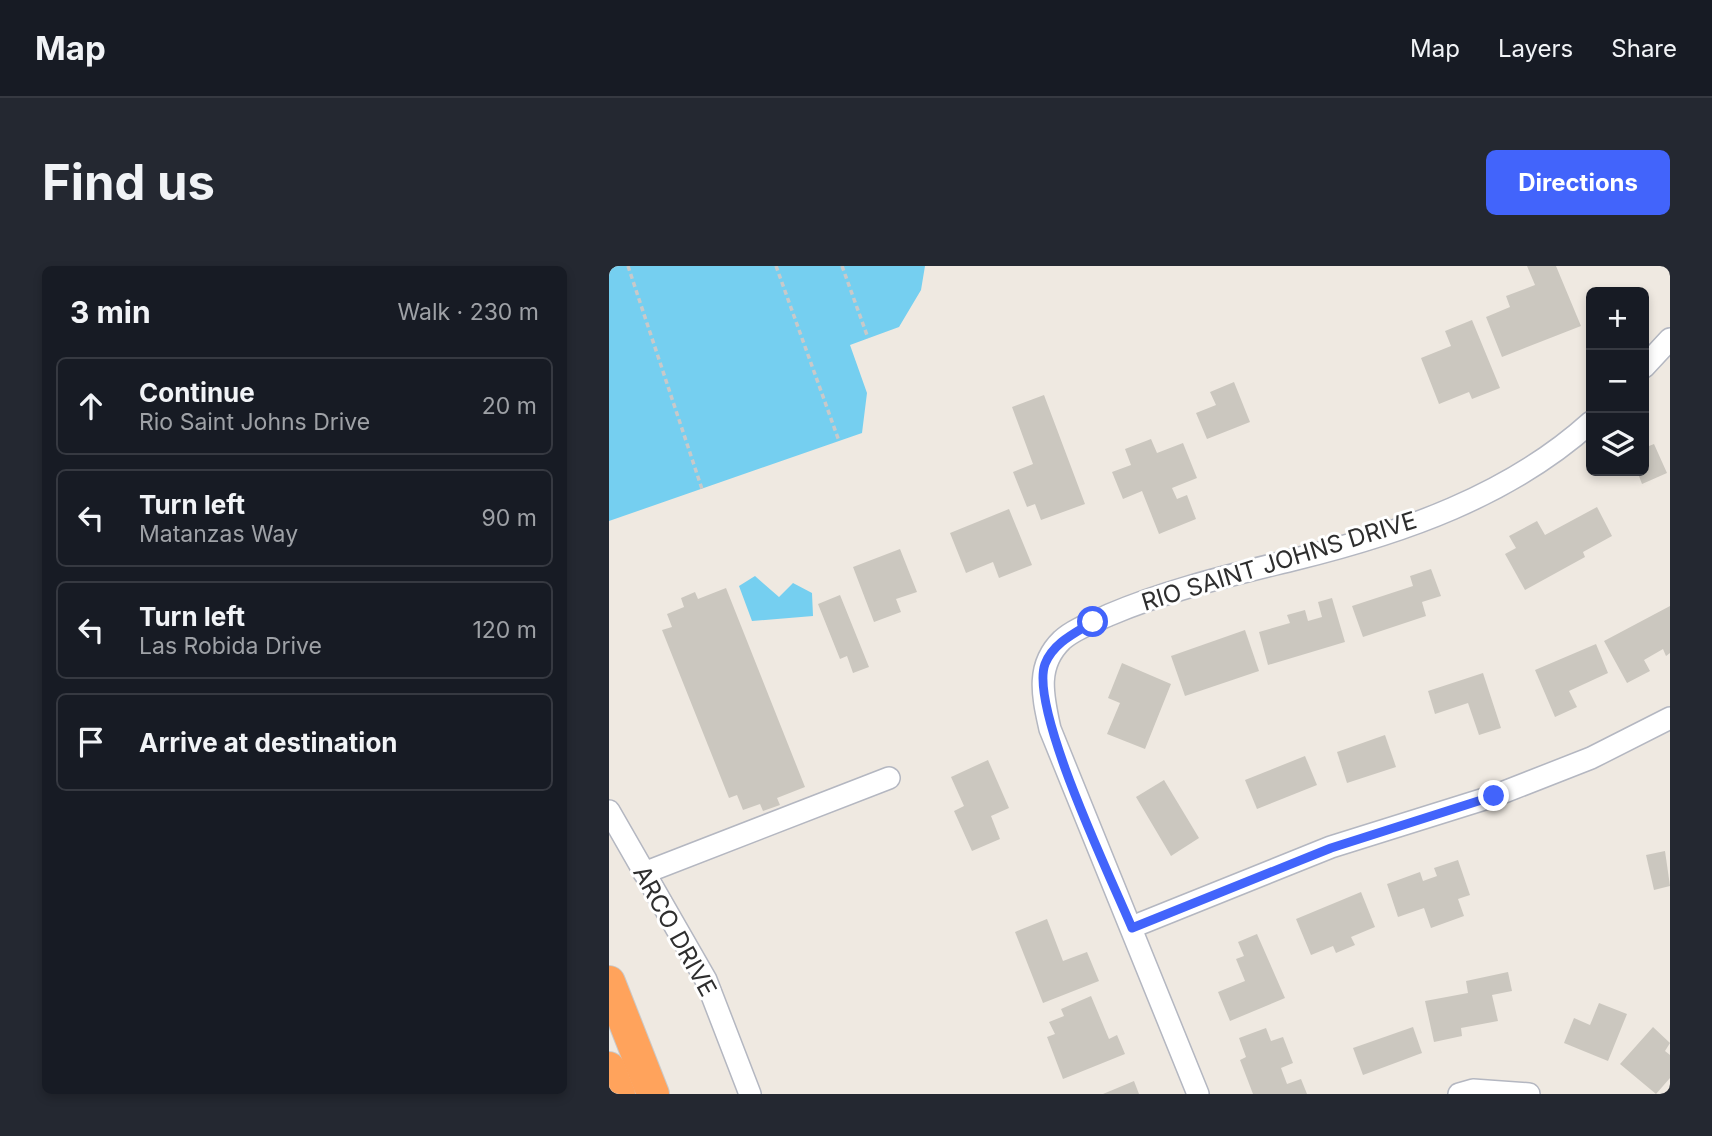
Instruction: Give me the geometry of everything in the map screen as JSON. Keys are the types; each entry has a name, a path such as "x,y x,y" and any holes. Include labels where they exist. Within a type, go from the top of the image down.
{"highway":[{"path":"609,982 653,1094"},
{"path":"609,1068 619,1094"}],"street":[{"path":"1649,362 1670,339"},
{"name":"RIO SAINT JOHNS DRIVE","path":"1132,928 1050,729 1041,693 1045,663 1062,640 1093,622 1155,595 1374,538 1499,489 1559,451 1586,427"},
{"path":"1198,1094 1132,928 1331,848 1494,796 1591,758 1670,718"},
{"path":"644,873 889,778"},
{"name":"ARCO DRIVE","path":"609,811 706,980 750,1094"},
{"path":"1458,1094 1473,1090 1529,1094"}],"path":[{"path":"628,266 702,489"},
{"path":"776,266 839,441"},
{"path":"842,266 868,338"}],"water":[{"path":"609,266 925,266 921,290 899,327 850,345 867,393 862,433 609,521"},
{"path":"755,576 779,597 793,583 812,593 813,616 752,621 739,586"}],"building":[{"path":"1527,266 1556,266 1581,326 1502,357 1486,317 1510,307 1506,296 1535,285"},
{"path":"1472,320 1500,388 1472,399 1469,392 1439,404 1421,358 1451,346 1445,331"},
{"path":"1234,382 1250,422 1207,439 1196,413 1216,405 1210,392"},
{"path":"1044,395 1085,504 1041,520 1035,504 1027,507 1013,472 1033,464 1012,407"},
{"path":"1151,439 1157,453 1183,443 1197,478 1172,488 1177,499 1187,495 1196,519 1159,534 1142,491 1123,499 1112,472 1131,465 1125,449"},
{"path":"1654,444 1667,473 1642,484 1639,476 1649,476 1649,446"},
{"path":"1597,507 1612,536 1583,552 1585,557 1525,590 1505,554 1516,548 1509,536 1537,521 1545,535"},
{"path":"1009,509 1032,565 999,578 993,562 966,573 950,533"},
{"path":"900,549 917,592 896,599 901,612 874,622 853,567"},
{"path":"1431,569 1441,596 1422,602 1426,616 1363,637 1352,606 1413,586 1410,576"},
{"path":"726,588 805,787 777,798 780,805 763,811 760,804 743,810 737,795 729,798 662,630 672,627 667,614 684,607 681,598 695,592 698,599"},
{"path":"840,595 869,667 853,673 847,656 840,659 818,604"},
{"path":"1332,598 1345,642 1268,665 1259,632 1290,623 1287,615 1305,610 1308,621 1322,617 1318,602"},
{"path":"1670,606 1670,653 1666,656 1663,649 1644,660 1650,671 1627,683 1604,641"},
{"path":"1245,630 1259,671 1185,696 1171,656"},
{"path":"1596,644 1608,673 1569,691 1577,707 1555,717 1535,670"},
{"path":"1122,663 1171,684 1145,749 1107,734 1120,703 1108,698"},
{"path":"1483,673 1501,728 1479,735 1468,703 1435,714 1428,691"},
{"path":"1385,735 1396,767 1347,783 1337,752"},
{"path":"1305,756 1317,785 1257,809 1245,780"},
{"path":"988,760 1009,808 991,816 1000,839 972,851 954,811 964,806 951,777"},
{"path":"1164,780 1199,838 1171,856 1136,797"},
{"path":"1665,851 1670,886 1654,890 1646,855"},
{"path":"1458,860 1470,895 1458,899 1464,916 1431,928 1424,908 1398,917 1387,884 1420,872 1423,881 1437,876 1434,868"},
{"path":"1361,892 1375,927 1351,937 1355,945 1336,953 1333,946 1311,955 1296,919"},
{"path":"1047,919 1063,961 1087,952 1099,981 1043,1003 1015,932"},
{"path":"1257,934 1285,998 1230,1021 1218,992 1245,981 1236,959 1244,956 1238,942"},
{"path":"1508,972 1512,991 1492,995 1498,1021 1461,1028 1462,1036 1434,1042 1425,1001 1468,993 1466,981"},
{"path":"1091,996 1109,1039 1117,1035 1125,1054 1063,1079 1047,1037 1055,1034 1049,1022 1064,1016 1061,1009"},
{"path":"1599,1003 1627,1014 1608,1061 1564,1043 1574,1018 1590,1025"},
{"path":"1413,1027 1422,1053 1363,1075 1353,1048"},
{"path":"1653,1027 1670,1043 1665,1051 1670,1055 1670,1078 1656,1094 1620,1064"},
{"path":"1266,1028 1271,1041 1283,1037 1293,1063 1281,1068 1287,1084 1301,1079 1307,1094 1253,1094 1240,1060 1246,1057 1239,1038"},
{"path":"1134,1081 1139,1094 1103,1094"}],"route":[{"path":"1093,622 1062,640 1045,663 1041,693 1050,729 1132,928 1331,848 1494,796"}]}
